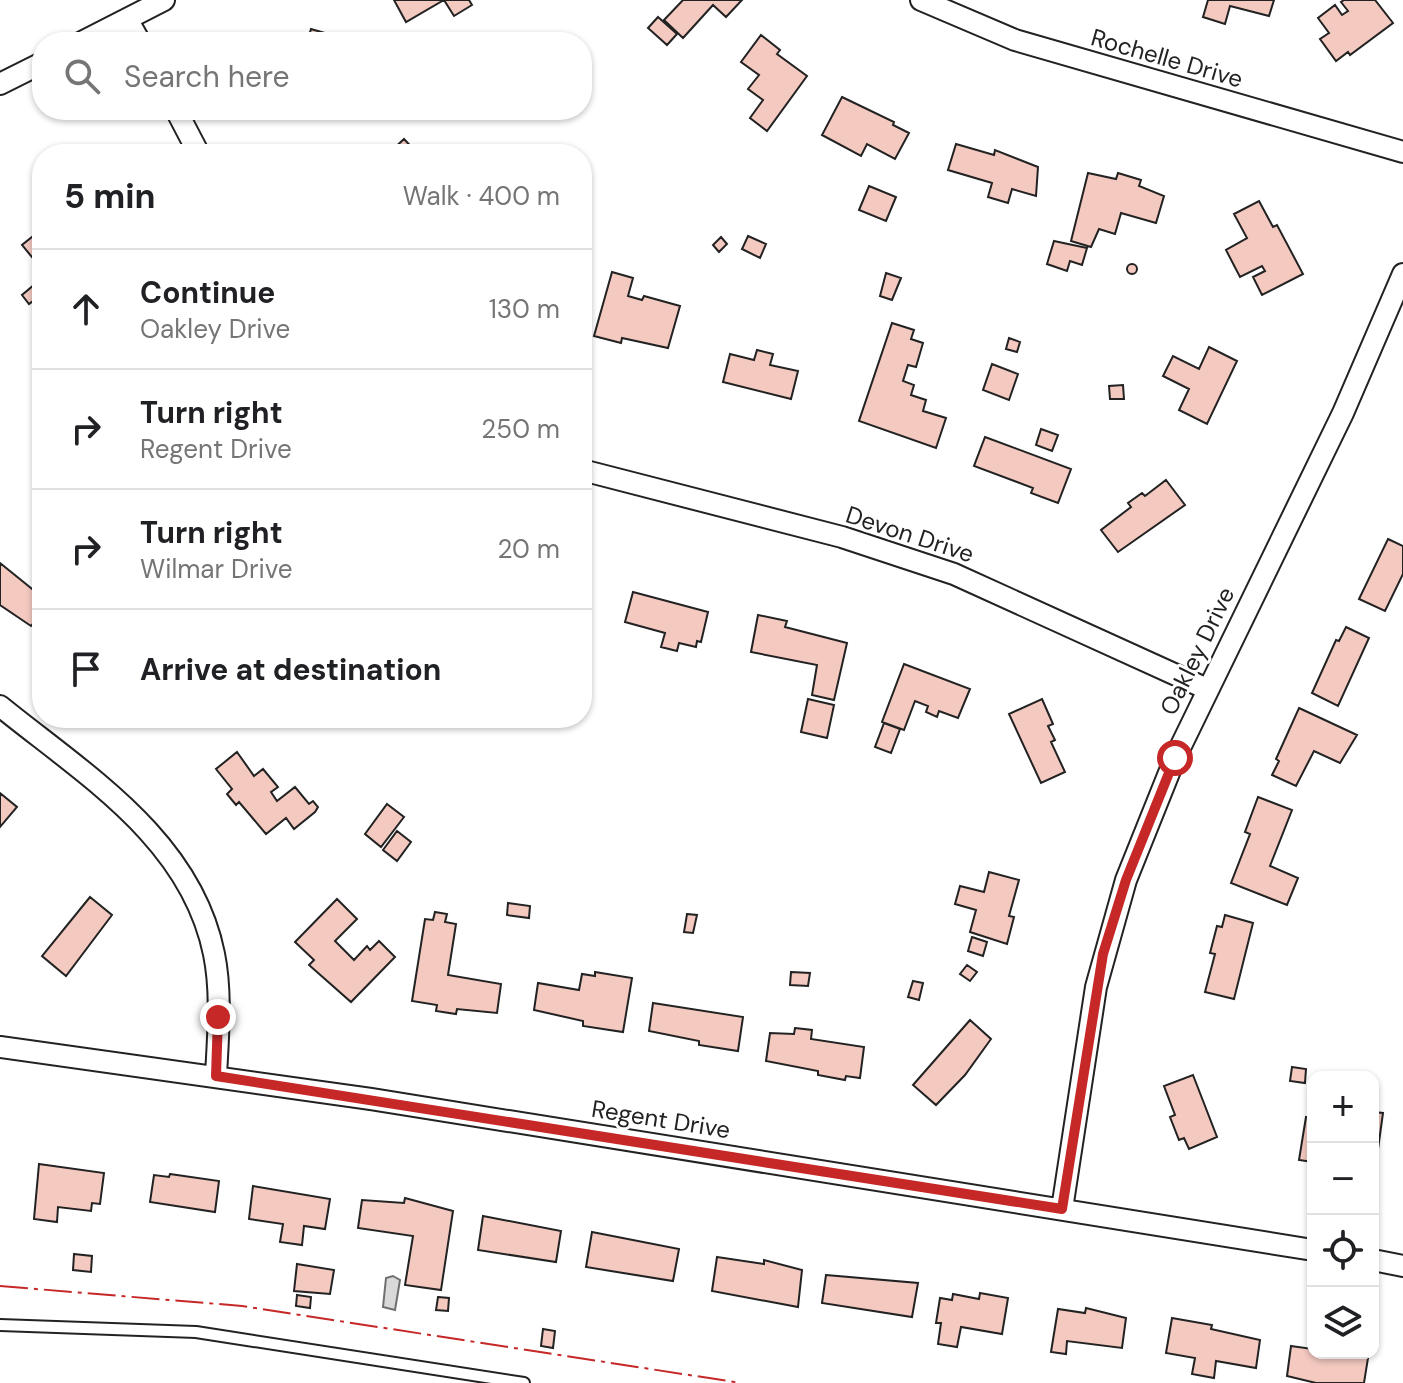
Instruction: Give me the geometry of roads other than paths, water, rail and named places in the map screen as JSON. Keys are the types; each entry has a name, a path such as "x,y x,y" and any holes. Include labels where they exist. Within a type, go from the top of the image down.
{"street":[{"path":"102,32 164,0"},
{"name":"Rochelle Drive","path":"921,0 1015,40 1403,152"},
{"path":"127,19 134,32"},
{"path":"0,84 32,68"},
{"path":"181,120 194,144"},
{"name":"Oakley Drive","path":"1062,1209 1103,954 1145,828 1207,689 1343,413 1403,274"},
{"name":"Devon Drive","path":"592,473 842,537 954,574 1207,689"},
{"path":"0,706 146,827 186,881 201,911 214,955 218,995 216,1076"},
{"name":"Regent Drive","path":"0,1047 216,1076 1307,1249"},
{"path":"1379,1261 1403,1266"}],"lane":[{"path":"0,1325 196,1332 524,1383"}]}
